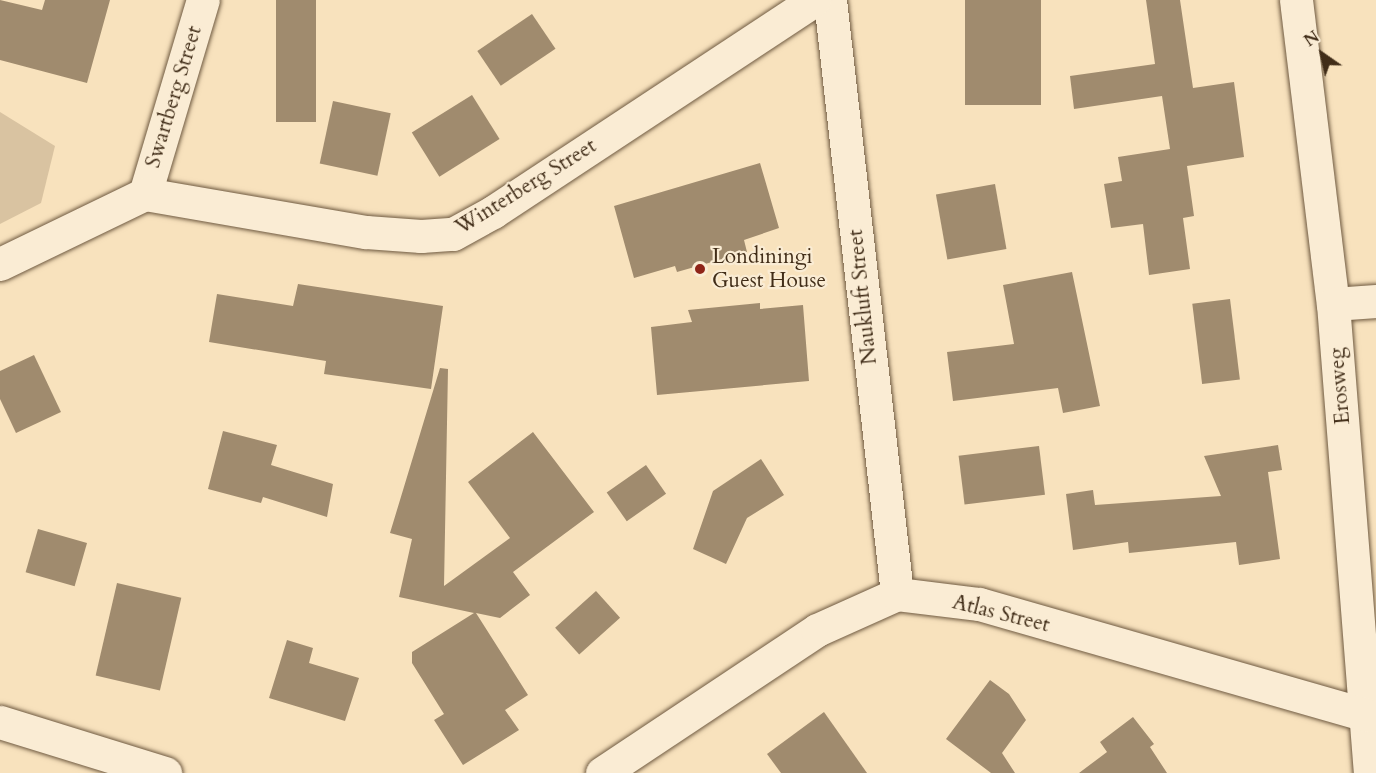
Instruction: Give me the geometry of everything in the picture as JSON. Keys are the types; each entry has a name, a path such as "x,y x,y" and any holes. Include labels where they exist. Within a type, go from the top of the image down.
{"street":[{"name":"Swartberg Street","path":"145,194 203,0"},
{"name":"Winterberg Street","path":"145,194 366,232 421,236 453,234 493,212 814,0"},
{"name":"Naukluft Street","path":"830,0 897,594"},
{"name":"Erosweg","path":"1296,0 1334,304 1369,649 1367,715 1370,773"},
{"path":"0,264 145,194"},
{"path":"1334,304 1376,300"},
{"path":"602,773 817,630 897,594"},
{"name":"Atlas Street","path":"897,594 979,604 1367,715"},
{"path":"0,722 165,773"}],"shaded area":[{"path":"0,112 55,146 41,203 0,224"}],"building":[{"path":"0,0 42,10 45,0 110,0 87,83 0,60"},
{"path":"276,0 316,0 316,122 276,122"},
{"path":"965,0 1041,0 1041,105 965,105"},
{"path":"1146,0 1180,0 1193,88 1234,82 1244,157 1187,166 1194,216 1183,218 1190,269 1149,275 1143,224 1111,228 1104,184 1122,181 1118,157 1170,149 1162,96 1074,109 1070,76 1155,64"},
{"path":"532,14 555,49 501,86 477,51"},
{"path":"472,95 500,139 439,177 412,133"},
{"path":"333,101 391,113 377,176 320,164"},
{"path":"760,163 779,228 744,240 747,252 677,272 675,266 634,278 614,206"},
{"path":"995,184 1006,249 947,259 936,194"},
{"path":"1072,272 1100,406 1063,413 1058,388 953,401 947,352 1014,344 1003,285"},
{"path":"298,284 443,306 431,389 324,374 326,361 209,342 217,294 293,306"},
{"path":"1230,299 1240,379 1202,384 1192,304"},
{"path":"760,303 760,309 803,305 809,381 657,395 651,327 692,322 688,310"},
{"path":"34,355 61,412 16,433 0,399 0,371"},
{"path":"440,368 448,369 444,586 510,538 468,482 533,432 594,512 513,572 530,595 500,618 476,613 528,695 505,710 519,730 463,765 434,720 444,714 412,663 412,652 474,613 399,597 412,539 390,533"},
{"path":"223,431 277,445 271,465 333,484 327,517 263,497 261,503 208,489"},
{"path":"1278,445 1282,470 1268,472 1280,559 1239,565 1236,542 1129,553 1128,542 1073,550 1066,494 1093,490 1095,505 1221,496 1204,456"},
{"path":"1039,446 1045,495 965,505 959,456"},
{"path":"761,459 784,495 747,518 726,564 693,549 713,491"},
{"path":"646,465 666,494 627,521 607,493"},
{"path":"38,529 87,543 75,586 26,572"},
{"path":"117,583 181,598 160,690 96,676"},
{"path":"596,591 620,618 579,655 555,628"},
{"path":"287,640 313,648 309,663 359,678 345,721 269,698"},
{"path":"990,680 1009,694 1026,720 1002,753 1015,773 991,773 946,739"},
{"path":"824,712 867,773 781,773 767,754"},
{"path":"1133,717 1154,744 1150,747 1167,773 1079,773 1107,752 1100,742"}],"place":[{"name":"Londiningi Guest House","path":"700,269"}]}
